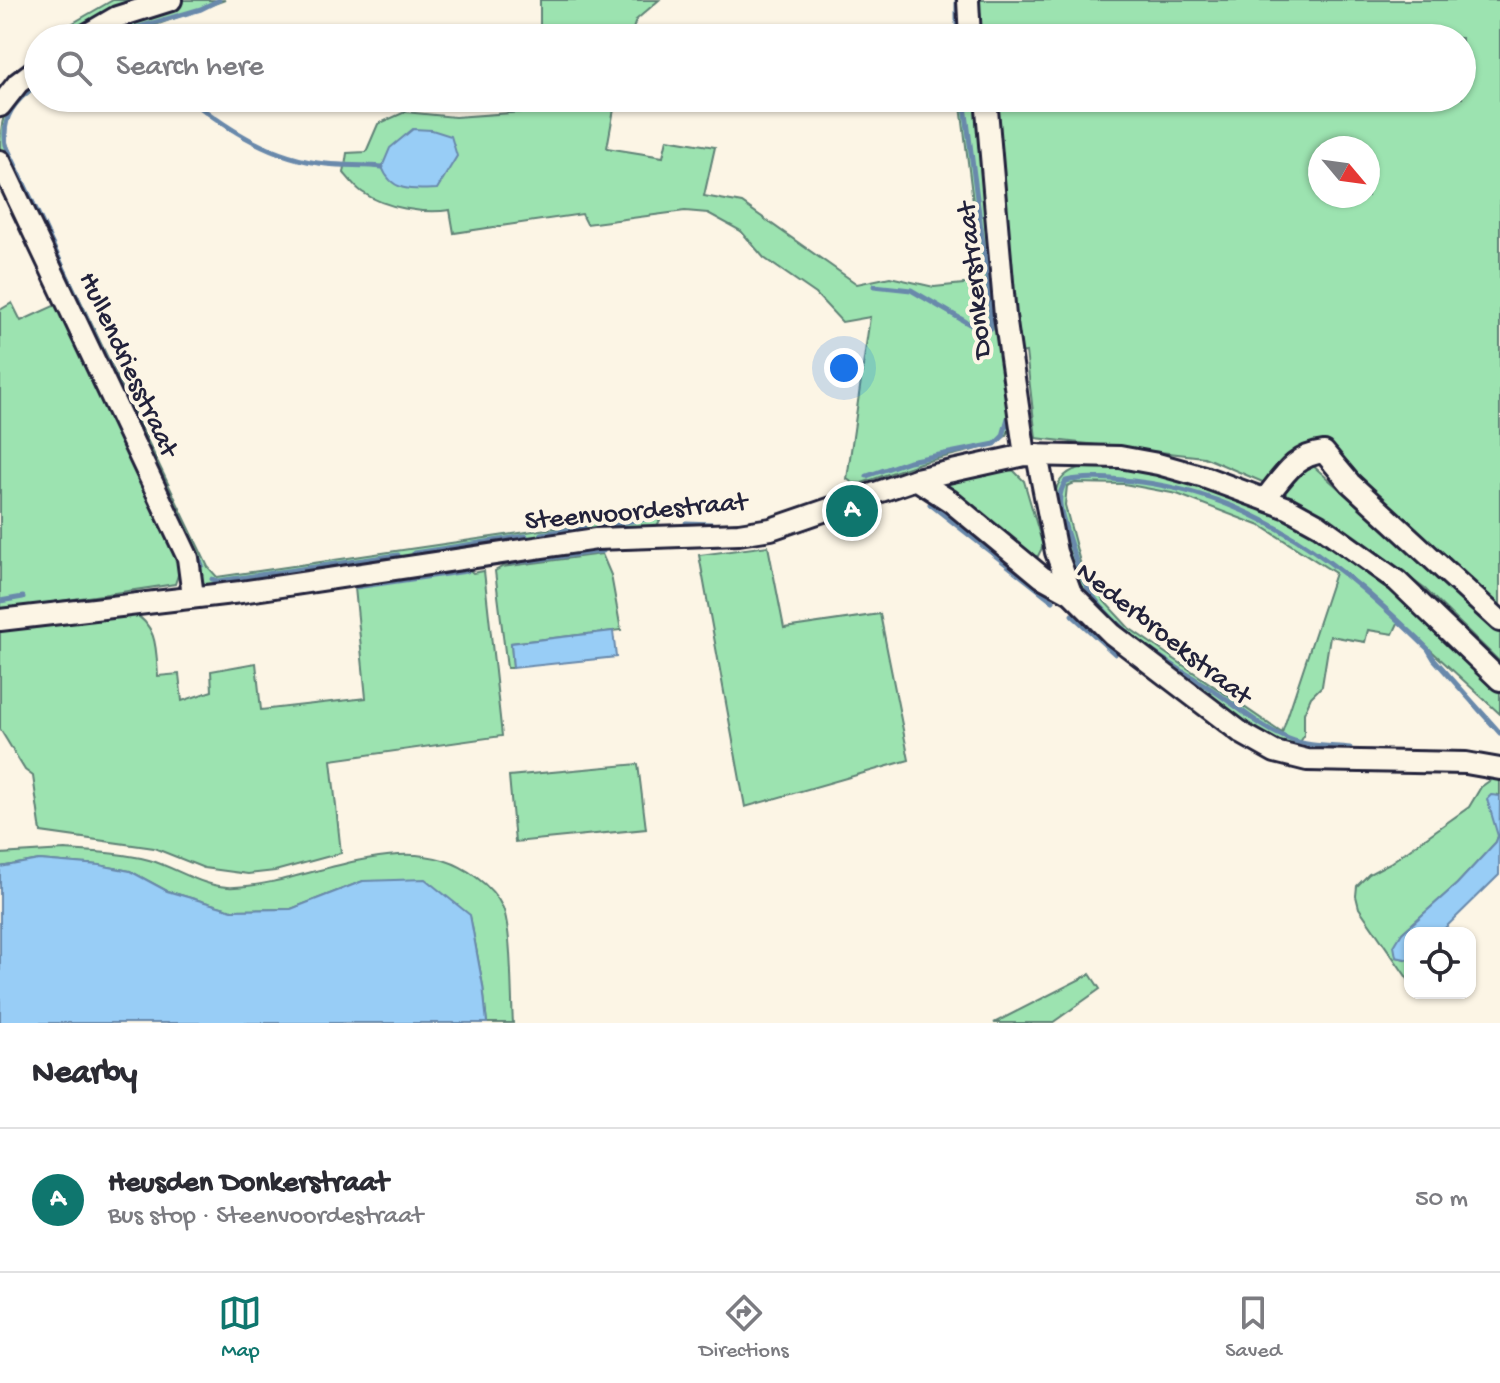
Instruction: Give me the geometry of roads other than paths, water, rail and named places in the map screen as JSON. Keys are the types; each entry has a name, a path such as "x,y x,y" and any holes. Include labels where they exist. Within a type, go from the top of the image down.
{"street":[{"path":"105,24 117,17 171,0"},
{"path":"968,0 969,24"},
{"path":"0,106 24,78"},
{"name":"Donkerstraat","path":"987,112 1005,316 1031,455 1056,552 1071,593"},
{"name":"Hullendriesstraat","path":"0,161 188,558 193,596"},
{"path":"1265,499 1299,458 1309,453 1324,452 1350,483 1500,621"},
{"name":"Steenvoordestraat","path":"0,620 241,592 596,539 739,534 771,529 916,479 1031,455 1120,457 1204,477 1265,499 1319,525 1397,581 1500,680"},
{"name":"Nederbroekstraat","path":"916,479 950,501 1042,577 1071,593 1112,634 1243,734 1275,752 1307,760 1466,763 1500,769"}],"water":[{"path":"413,129 432,130 451,136 457,156 437,189 397,186 382,167 390,148"},
{"path":"613,631 616,657 513,668 511,643"},
{"path":"1491,795 1500,796 1499,875 1446,927 1409,927 1457,884 1496,842 1498,836 1487,799"},
{"path":"39,860 130,871 167,891 232,910 291,909 363,881 425,879 470,915 487,1023 0,1023 0,867"},
{"path":"1404,931 1404,959 1396,957 1394,946"}],"waterway":[{"path":"150,24 201,9 219,0"},
{"path":"957,0 957,24"},
{"path":"24,95 8,118 6,145 202,565"},
{"path":"207,112 252,141 288,156 326,164 382,167"},
{"path":"874,286 911,290 985,333 991,328 966,112"},
{"path":"867,476 909,461 995,444 1003,436 1008,418"},
{"path":"1350,748 1304,744 1270,730 1118,625 1092,595 1077,565 1060,506 1060,494 1066,481 1108,479 1178,489 1220,501 1259,518 1330,563 1396,618 1428,649 1500,733"},
{"path":"930,504 1053,601"},
{"path":"598,526 659,517"},
{"path":"686,523 712,524"},
{"path":"541,534 584,527"},
{"path":"414,553 526,536"},
{"path":"510,563 603,551"},
{"path":"212,579 218,581 398,555"},
{"path":"356,587 467,571"},
{"path":"0,601 23,597"},
{"path":"1072,615 1115,654"}],"place":[{"name":"Heusden Donkerstraat","path":"852,511"}]}
